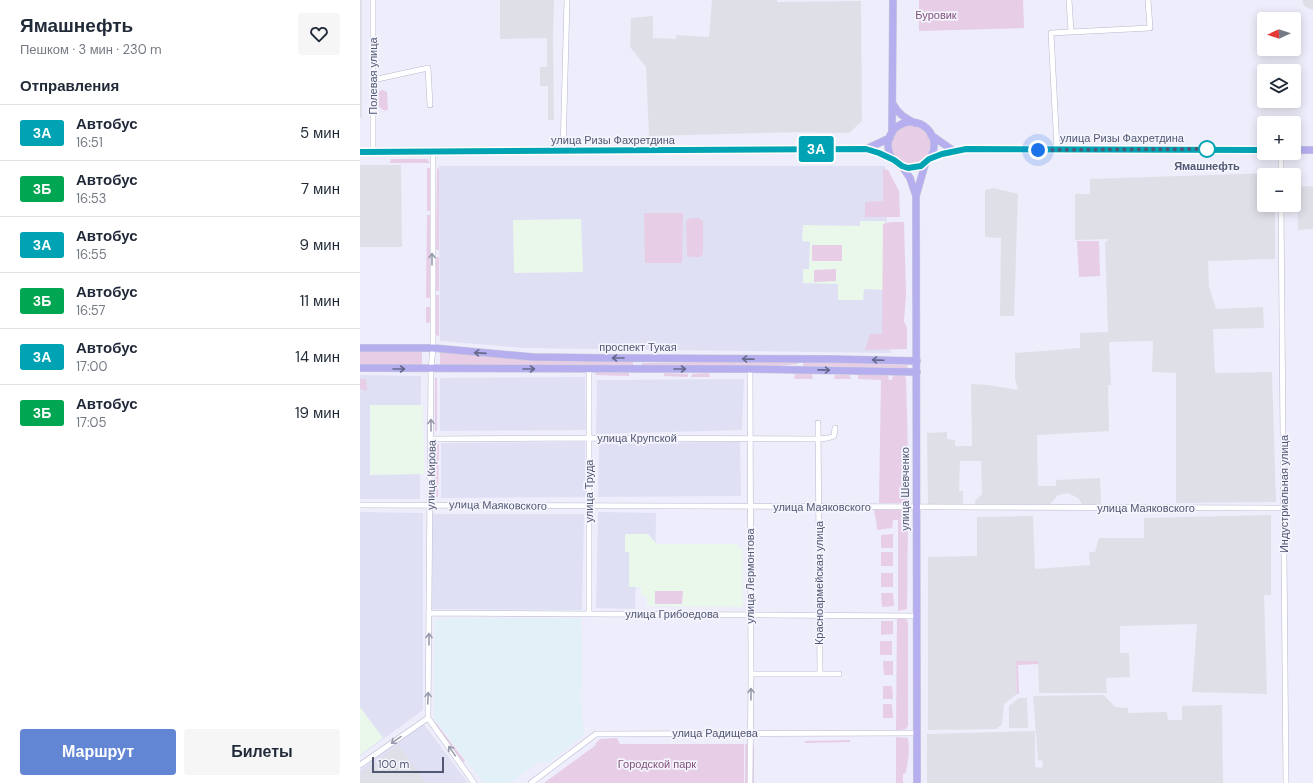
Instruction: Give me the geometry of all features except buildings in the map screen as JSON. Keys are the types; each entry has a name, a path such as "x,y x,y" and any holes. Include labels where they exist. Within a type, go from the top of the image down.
{"main road":[{"path":"893,0 893,103 889,150 894,160"},
{"path":"893,103 896,110 900,114 924,127 931,135 955,152"},
{"path":"866,149 891,135 904,123 915,123"},
{"path":"916,196 924,168 934,147 931,135"},
{"name":"улица Ризы Фахретдина","path":"360,152 866,149"},
{"path":"866,149 894,160 902,166 910,178 916,196"},
{"name":"улица Ризы Фахретдина","path":"928,160 942,154 966,149 1257,150"},
{"path":"1301,150 1313,150"},
{"path":"902,166 915,168 928,160"},
{"name":"улица Шевченко","path":"916,196 917,783"},
{"name":"проспект Тукая","path":"360,348 433,348 533,357 917,361"},
{"name":"проспект Тукая","path":"360,368 750,369 917,372"}],"street":[{"name":"Полевая улица","path":"373,0 374,152"},
{"path":"563,151 567,0"},
{"path":"1069,0 1071,32"},
{"path":"1057,149 1051,33 1150,28 1148,0"},
{"path":"373,80 428,68 430,105"},
{"name":"улица Кирова","path":"428,718 433,348 432,152"},
{"name":"Индустриальная улица","path":"1281,212 1286,783"},
{"path":"640,358 641,369"},
{"path":"800,360 800,370"},
{"name":"улица Труда","path":"589,369 589,613"},
{"name":"улица Лермонтова","path":"750,369 750,783"},
{"name":"Красноармейская улица","path":"818,423 820,674"},
{"name":"улица Крупской","path":"431,439 818,439 831,438 834,436 835,428"},
{"name":"улица Маяковского","path":"360,505 430,504 589,506 1284,508"},
{"name":"улица Грибоедова","path":"429,613 819,614 916,616"},
{"path":"751,674 839,674"},
{"path":"360,765 428,718 474,783"},
{"name":"улица Радищева","path":"531,783 596,734 916,733"}],"shaded area":[{"path":"360,0 362,0 362,118 360,118"},
{"path":"500,0 554,0 554,120 548,120 548,86 540,86 540,67 547,67 547,38 500,39"},
{"path":"712,0 777,0 777,2 861,1 862,121 849,133 803,132 649,136 646,67 630,47 631,18 653,16 653,38 676,39 676,35 709,37"},
{"path":"1302,0 1313,0 1313,10 1304,6"},
{"path":"360,165 401,165 402,247 360,247"},
{"path":"439,166 885,166 891,353 524,348 440,341"},
{"path":"1257,174 1257,212 1275,212 1275,259 1208,261 1209,286 1216,309 1263,307 1264,328 1213,329 1215,373 1272,372 1276,502 1176,503 1176,373 1152,372 1153,341 1109,342 1111,385 1108,385 1109,431 1037,435 1038,486 1056,486 1056,480 1100,478 1101,504 1082,504 1078,498 1068,493 1058,495 1050,504 975,504 975,501 982,494 981,461 960,461 959,491 963,491 963,504 928,504 927,433 947,432 947,439 955,440 955,446 972,446 971,384 1018,390 1015,379 1015,353 1080,348 1080,333 1108,332 1105,242 1110,239 1075,240 1075,194 1090,194 1090,179"},
{"path":"1313,186 1313,229 1298,230 1298,212 1301,212 1301,187"},
{"path":"994,188 1018,194 1014,316 1000,316 1001,238 985,237 985,190"},
{"path":"581,219 583,272 514,273 513,220"},
{"path":"860,221 885,221 884,290 864,289 863,300 838,300 838,284 803,283 803,269 809,269 810,242 802,241 803,225 860,226"},
{"path":"360,375 421,376 420,499 360,499"},
{"path":"585,377 586,430 440,431 440,378"},
{"path":"744,379 742,430 596,434 597,380"},
{"path":"370,405 423,405 424,474 370,475"},
{"path":"585,442 586,497 441,498 441,443"},
{"path":"740,442 741,496 598,497 599,443"},
{"path":"360,512 423,513 423,710 360,756"},
{"path":"598,512 656,513 655,578 636,578 635,609 596,608"},
{"path":"433,514 584,514 582,610 432,609"},
{"path":"1271,515 1271,595 1264,595 1267,694 1192,692 1197,624 1120,626 1120,653 1129,653 1130,677 1106,678 1107,693 1039,693 1038,661 1016,662 1017,694 1004,704 1002,724 996,729 928,730 928,557 977,556 977,517 1033,516 1035,569 1090,565 1089,552 1095,552 1099,538 1144,538 1144,518"},
{"path":"625,534 648,534 657,544 738,544 738,548 743,548 743,607 647,606 647,597 641,596 641,587 629,587 629,552 625,552"},
{"path":"446,618 581,618 582,687 580,693 584,735 548,763 540,761 510,783 484,783 434,719 435,620 446,620"},
{"path":"1104,695 1115,707 1128,708 1128,713 1167,712 1168,720 1182,720 1182,706 1222,705 1223,783 927,783 927,734 1035,731 1035,767 1042,768 1043,761 1038,760 1033,696"},
{"path":"1019,698 1027,698 1028,728 1009,728 1009,706"},
{"path":"360,707 383,738 360,755"},
{"path":"423,723 468,783 360,783 360,770"},
{"path":"398,745 426,783 360,783 360,774"}],"green space":[{"name":"Буровик","path":"919,0 1023,0 1024,28 919,31"},
{"path":"382,90 387,92 388,109 385,111 379,107 378,92"},
{"path":"910,125 924,131 930,145 924,159 910,165 896,159 890,145 896,131"},
{"path":"391,159 427,159 430,163 390,163"},
{"path":"427,168 432,168 432,211 427,211"},
{"path":"437,168 439,169 439,250 436,250"},
{"path":"883,169 888,170 899,191 900,217 865,217 865,202 883,201"},
{"path":"644,213 683,213 682,263 645,263"},
{"path":"427,215 432,215 432,298 426,298"},
{"path":"690,218 699,218 703,221 703,254 700,257 690,257 687,255 686,222"},
{"path":"891,222 904,222 906,295 904,321 907,328 907,349 865,350 870,334 882,334 883,224"},
{"path":"1077,241 1099,241 1100,276 1079,277"},
{"path":"812,245 842,245 842,261 812,261"},
{"path":"436,257 439,257 439,291 436,291"},
{"path":"836,269 836,281 814,282 814,270"},
{"path":"436,295 439,295 439,336 436,335"},
{"path":"426,307 432,307 432,322 426,323"},
{"path":"360,352 422,352 422,365 360,365"},
{"path":"440,352 531,359 633,362 633,367 440,365"},
{"path":"798,361 798,364 760,368 642,367 642,363"},
{"path":"803,361 908,365 907,368 803,366"},
{"path":"596,373 629,373 629,376 595,375"},
{"path":"664,373 688,374 688,377 664,376"},
{"path":"709,373 710,377 691,377 692,374"},
{"path":"812,373 813,379 794,379 795,374"},
{"path":"858,374 888,375 889,380 892,380 893,374 906,377 909,493 907,501 902,503 879,503 881,380 858,379"},
{"path":"835,375 849,375 851,379 834,379"},
{"path":"435,378 437,378 437,431 435,431"},
{"path":"360,379 366,379 367,391 360,389"},
{"path":"435,443 439,444 438,497 433,497"},
{"path":"874,510 905,510 908,512 907,609 898,611 898,520 893,520 892,528 877,530"},
{"path":"893,534 893,548 881,548 881,535"},
{"path":"881,552 893,552 893,566 881,566"},
{"path":"881,573 893,573 893,587 881,587"},
{"path":"655,591 683,591 682,604 655,604"},
{"path":"881,593 893,593 894,606 882,607"},
{"path":"897,618 906,618 908,623 908,725 906,729 896,731"},
{"path":"881,621 893,621 893,634 881,635"},
{"path":"880,641 892,641 892,655 880,655"},
{"path":"883,661 893,661 893,675 884,675"},
{"path":"1016,661 1038,661 1038,664 1018,665 1019,694 1017,694"},
{"path":"883,686 892,686 893,699 883,699"},
{"path":"883,704 892,704 893,718 883,718"},
{"path":"436,723 465,761 463,762"},
{"path":"896,737 908,738 908,760 906,773 903,774 903,783 896,783"},
{"name":"Городской парк","path":"617,738 620,744 744,744 744,783 544,783 596,745 595,744 600,739"},
{"path":"850,740 850,742 805,743 805,741"},
{"path":"745,744 747,744 747,783 745,783"},
{"path":"754,745 754,783 753,783"}],"bus line":[{"name":"3А","path":"360,152 866,149 894,160 902,166 915,168 921,166 929,159 942,154 966,149 1257,150"}],"place":[{"name":"Ямашнефть","path":"1207,149"}],"route":[{"path":"1038,150 1207,149"}]}
